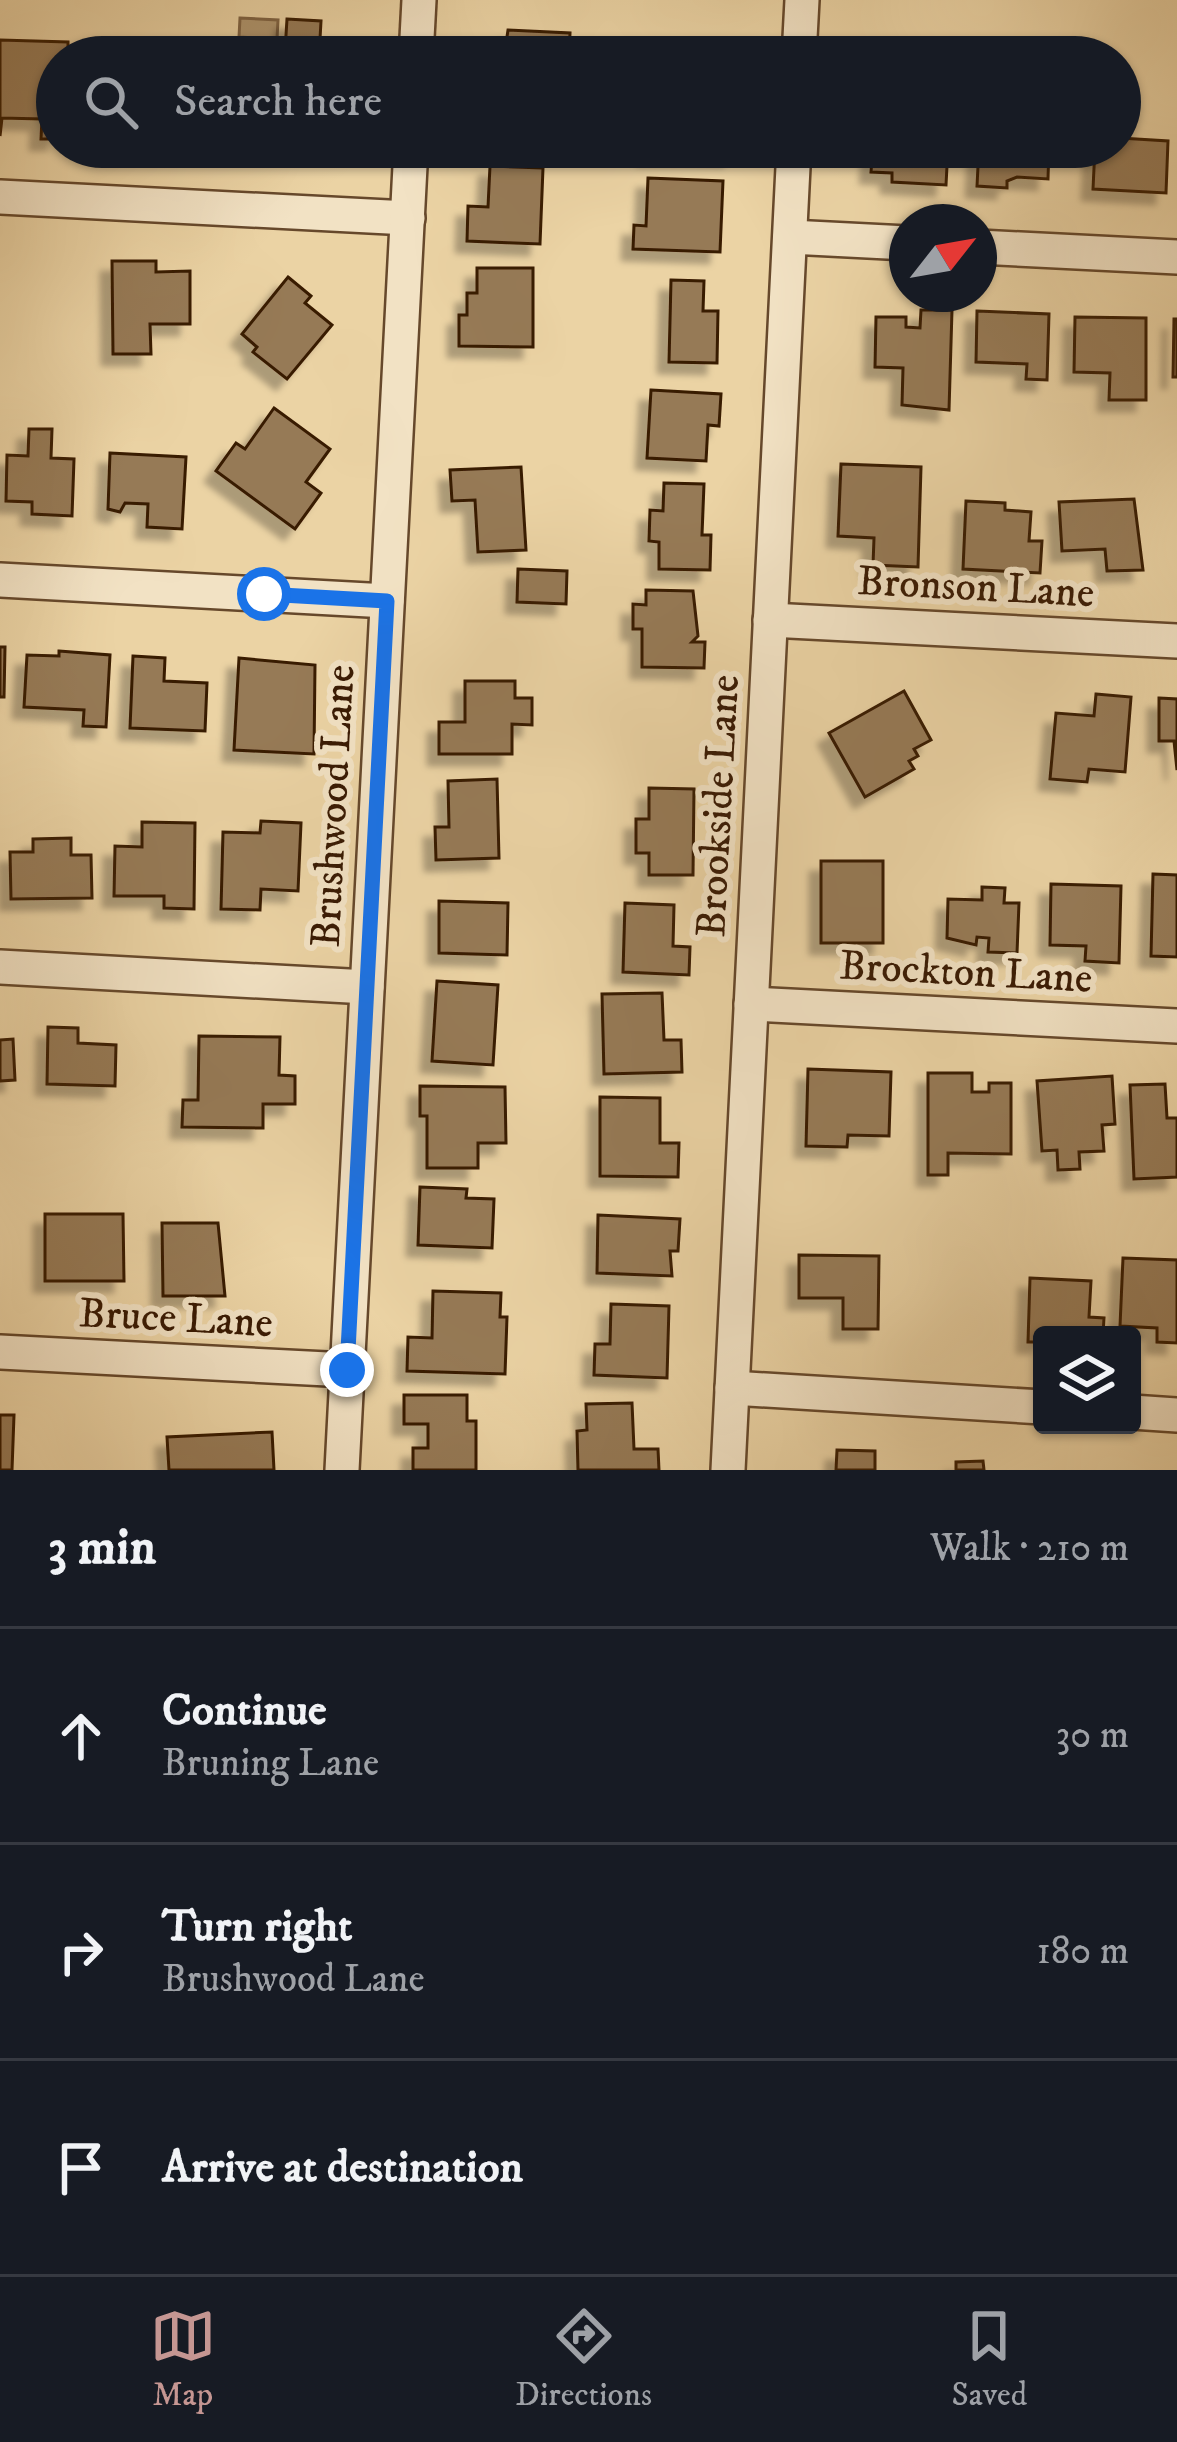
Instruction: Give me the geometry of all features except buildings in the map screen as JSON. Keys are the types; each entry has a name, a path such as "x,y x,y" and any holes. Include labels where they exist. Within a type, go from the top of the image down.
{"street":[{"path":"417,36 419,0"},
{"path":"800,36 802,0"},
{"name":"Brushwood Lane","path":"342,1470 410,168"},
{"name":"Brookside Lane","path":"728,1470 793,168"},
{"path":"0,197 408,218"},
{"path":"790,237 889,242"},
{"path":"997,248 1177,257"},
{"path":"0,580 387,601"},
{"name":"Bronson Lane","path":"770,620 1177,641"},
{"path":"0,968 367,987"},
{"name":"Brockton Lane","path":"751,1004 1177,1026"},
{"name":"Bruce Lane","path":"0,1352 347,1370"},
{"path":"732,1388 1033,1406"},
{"path":"1141,1413 1177,1415"}],"shaded area":[{"path":"240,18 278,20 277,36 239,36"}],"route":[{"path":"264,594 387,601 347,1370"}]}
